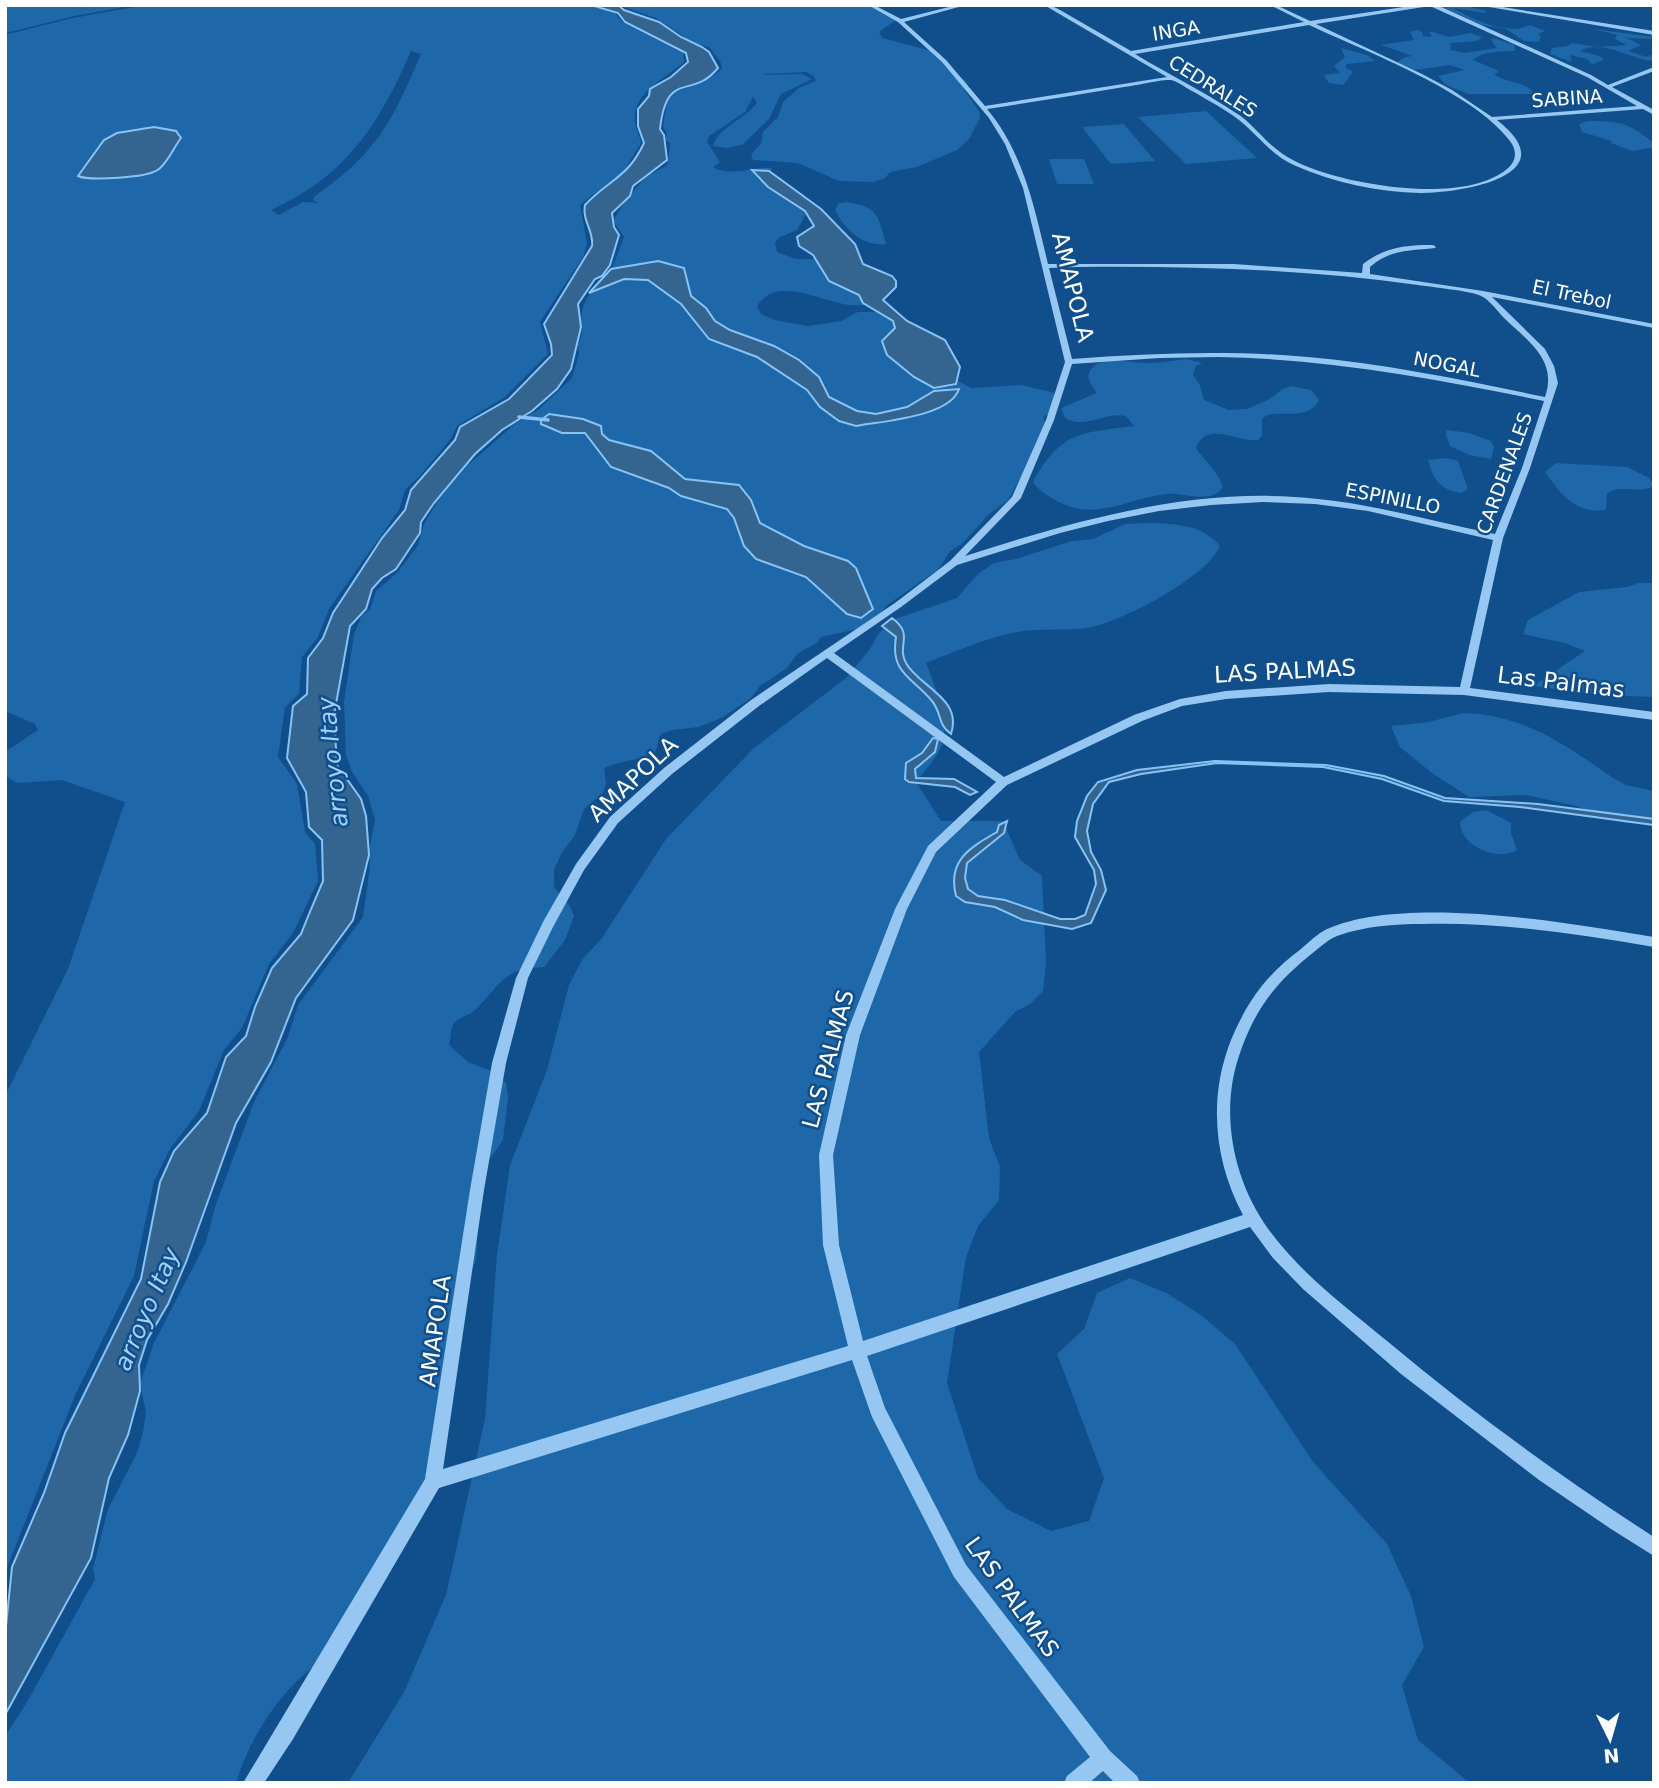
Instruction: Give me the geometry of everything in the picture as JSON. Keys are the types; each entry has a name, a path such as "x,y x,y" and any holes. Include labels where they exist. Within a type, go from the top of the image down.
{"street":[{"name":"AMAPOLA","path":"253,1783 286,1732 433,1482 499,1063 522,978 580,867 614,820 668,771 755,703 898,605 953,563 1016,498 1051,420 1069,362 1026,188 1008,144 983,108 944,61 900,21 870,5"},
{"path":"900,21 964,5"},
{"name":"CEDRALES","path":"1046,5 1236,115 1283,157 1320,173 1372,186 1452,188 1499,178 1514,168 1518,161 1518,152 1507,134 1491,119 1446,89 1272,5"},
{"path":"1310,23 1430,5 1610,86 1654,113"},
{"path":"1479,5 1654,32"},
{"path":"1492,5 1654,32"},
{"name":"INGA","path":"1130,53 1310,23"},
{"path":"1610,86 1654,69"},
{"path":"983,108 1172,78"},
{"name":"SABINA","path":"1491,119 1645,107"},
{"path":"1366,277 1366,266 1382,253 1406,247 1433,247"},
{"name":"El Trebol","path":"1047,265 1234,265 1366,277 1483,293 1654,326"},
{"name":"CARDENALES","path":"1464,691 1497,538 1554,383 1550,366 1542,351 1483,293"},
{"path":"1069,362 1221,355 1339,362"},
{"name":"NOGAL","path":"1339,362 1412,373 1549,400"},
{"name":"ESPINILLO","path":"953,563 1052,531 1150,508 1192,502 1281,501 1367,508 1497,538"},
{"path":"827,653 1003,782"},
{"name":"LAS PALMAS","path":"1130,1783 1103,1758 960,1571 888,1432 857,1351 831,1245 826,1155 853,1035 901,909 932,849 1003,782 1138,718 1180,703 1226,695 1329,688 1464,691"},
{"name":"Las Palmas","path":"1464,691 1654,716"},
{"path":"1654,942 1542,927 1452,919 1386,920 1356,925 1330,934 1275,974 1250,1010 1228,1063 1224,1102 1227,1147 1239,1191 1253,1219 1309,1286 1453,1408 1587,1505 1654,1548"},
{"path":"433,1482 857,1351 1253,1219"},
{"path":"1074,1783 1103,1758"}],"shaded area":[{"path":"5,5 135,5 5,33"},
{"path":"146,5 592,5 616,14 622,22 683,53 684,62 651,87 639,102 635,122 641,143 624,171 580,205 587,244 583,257 540,322 548,354 505,397 457,426 450,440 405,490 399,510 329,609 318,637 302,657 299,694 285,707 278,757 297,784 305,832 315,844 318,881 293,933 269,964 242,1028 224,1050 199,1111 170,1149 154,1181 134,1276 76,1393 5,1573 5,1096 68,969 125,802 62,780 18,783 5,776 5,752 38,730 35,724 5,711 5,35 73,18","holes":["411,51 421,54 401,99 380,134 354,165 315,196 313,200 318,203 303,202 279,215 271,210 320,181 340,164 372,125"]},
{"path":"618,5 873,5 897,19 879,32 882,38 936,52 942,56 955,77 965,80 968,85 964,89 980,113 969,139 957,150 917,167 890,172 885,178 873,182 839,181 798,163 753,160 751,154 761,144 763,132 778,117 783,102 799,88 816,81 814,76 806,72 766,74 764,75 802,74 812,79 781,94 769,119 742,145 726,148 713,146 726,128 757,103 753,97 745,112 709,136 707,142 720,162 713,167 726,171 772,168 768,175 808,210 797,230 778,238 775,244 777,252 795,259 819,259 874,302 845,304 781,291 768,295 757,306 761,314 774,320 808,326 841,321 858,312 884,312 958,381 971,388 1021,385 1055,393 1052,413 1044,416 1045,434 1035,444 1035,452 1008,500 988,515 962,544 950,551 938,570 887,605 880,615 858,629 821,637 817,643 798,653 787,668 760,686 751,698 723,717 699,727 661,734 653,753 604,769 606,783 603,793 584,809 575,835 561,854 554,870 554,887 570,906 574,916 565,940 544,967 511,974 474,1010 456,1021 452,1028 449,1045 468,1062 496,1073 506,1083 508,1097 503,1140 473,1183 466,1217 478,1226 476,1259 464,1294 443,1448 317,1664 278,1702 258,1733 236,1783 5,1783 5,1736 26,1704 95,1579 93,1569 108,1509 137,1453 143,1432 146,1412 140,1383 154,1343 206,1242 215,1207 254,1102 288,1037 298,1005 363,917 370,867 369,851 375,820 368,796 352,772 346,755 344,702 354,634 362,615 370,610 376,591 398,572 418,545 424,524 439,499 468,465 516,423 538,410 572,378 579,354 583,307 611,270 624,237 614,222 615,217 644,179 668,163 670,143 665,140 667,134 663,126 667,100 679,90 708,79 722,68 709,47 695,44 656,18"},
{"path":"1438,5 1462,5 1486,11 1453,8 1501,28 1512,29 1530,25 1545,31 1538,34 1541,37 1539,42 1524,41 1506,29 1482,25"},
{"path":"1593,29 1654,37 1627,38 1641,45 1628,51 1646,57 1654,54 1654,61 1597,47 1580,51 1604,60 1592,64 1587,59 1570,55 1572,62 1550,54 1552,48 1572,43 1596,47 1627,45 1615,39 1617,35"},
{"path":"1429,31 1449,37 1470,33 1482,37 1477,41 1451,43 1450,50 1465,53 1497,48 1491,40 1493,38 1514,45 1515,51 1487,53 1473,60 1497,70 1498,73 1494,74 1527,87 1534,94 1468,94 1446,85 1438,76 1465,70 1450,65 1415,70 1396,63 1405,57 1413,56 1381,45 1414,40 1410,32 1422,32 1423,36 1432,37"},
{"path":"1341,48 1367,55 1375,61 1346,64 1346,68 1353,72 1343,85 1329,83 1324,75 1340,73 1334,66 1345,57"},
{"path":"1206,111 1257,158 1186,164 1138,117"},
{"path":"1588,121 1624,124 1645,136 1654,143 1654,147 1632,151 1611,143 1612,141 1582,132 1579,124"},
{"path":"1124,124 1155,161 1111,164 1082,127"},
{"path":"1049,159 1084,159 1094,184 1057,184"},
{"path":"845,202 864,206 874,213 881,225 886,244 862,240 850,231 835,210 838,204"},
{"path":"1186,359 1202,363 1196,366 1193,375 1200,385 1204,400 1229,410 1247,409 1291,386 1311,390 1319,400 1315,406 1303,412 1267,415 1262,419 1262,435 1258,440 1214,434 1201,440 1196,448 1215,471 1223,487 1212,495 1204,497 1166,494 1091,510 1061,503 1037,487 1033,482 1043,465 1053,453 1074,437 1134,426 1126,416 1118,415 1080,422 1065,418 1061,408 1097,393 1089,378 1093,367 1107,361 1152,363"},
{"path":"1447,430 1469,433 1491,441 1494,447 1491,459 1469,455 1450,446"},
{"path":"1447,458 1458,461 1468,489 1461,493 1443,487 1432,473 1428,460"},
{"path":"1556,463 1627,467 1649,478 1654,486 1642,490 1612,491 1607,494 1606,509 1587,509 1563,495 1545,472"},
{"path":"1148,523 1197,529 1220,546 1199,571 1163,596 1124,616 1092,627 1012,633 979,642 926,663 943,714 944,735 937,755 916,782 941,821 1003,821 1020,860 1042,876 1046,961 1043,991 1030,1004 1015,1012 979,1052 989,1138 1000,1167 999,1200 978,1226 966,1257 947,1383 978,1478 1007,1509 1051,1531 1089,1521 1104,1478 1057,1354 1084,1329 1097,1293 1130,1278 1166,1293 1201,1315 1235,1344 1313,1462 1387,1544 1411,1596 1424,1647 1402,1685 1418,1740 1466,1780 1477,1783 348,1783 404,1692 446,1595 485,1419 497,1255 510,1165 547,1070 569,985 582,960 602,938 666,839 754,748 846,678 870,649 878,634 895,619 957,598 978,574 994,563 1016,559 1072,541 1093,539 1125,524"},
{"path":"1638,583 1654,583 1654,697 1599,695 1533,686 1585,651 1565,643 1523,634 1528,620 1579,592 1627,587"},
{"path":"1463,713 1506,719 1525,725 1560,743 1626,785 1654,791 1654,824 1626,823 1576,806 1526,795 1469,797 1432,773 1400,747 1391,726 1429,722"},
{"path":"1486,810 1511,823 1511,833 1517,850 1491,853 1481,850 1466,838 1460,822 1473,812"}],"water":[{"name":"arroyo Itay","path":"591,5 618,5 624,10 659,22 709,52 718,68 708,78 674,92 668,98 660,129 664,135 667,160 633,186 630,196 612,213 614,227 619,235 610,265 602,276 595,279 578,304 581,327 571,369 557,389 475,454 434,503 421,522 420,533 396,569 372,589 366,609 350,626 334,715 337,765 361,799 366,816 369,855 353,920 296,998 271,1062 236,1123 186,1262 168,1304 147,1340 139,1365 140,1391 128,1435 109,1478 91,1558 5,1715 5,1636 12,1567 44,1493 65,1433 141,1279 160,1182 174,1151 207,1113 226,1057 246,1036 272,968 301,934 323,881 322,840 309,827 306,792 287,758 293,706 307,694 308,658 323,638 333,613 382,538 405,510 411,490 455,440 460,427 509,399 552,355 544,324 592,246 585,205 624,172 638,155 644,143 638,126 638,109 649,96 650,89 671,77 688,62 686,53 625,22 618,13"},
{"path":"154,127 176,131 181,138 159,169 144,175 119,178 78,176 104,140 117,133"},
{"path":"752,170 769,171 821,209 855,244 863,264 892,276 896,287 883,300 907,321 945,340 960,367 956,384 934,388 914,377 887,355 882,341 895,328 893,321 863,303 859,295 829,281 813,255 799,246 797,237 814,226 805,211 768,187"},
{"path":"658,261 684,268 691,296 706,308 715,321 730,330 774,346 799,360 819,377 829,397 857,411 876,414 907,407 934,391 959,389 943,406 914,416 856,426 839,421 820,407 807,390 757,357 709,339 681,304 648,280 624,279 589,293 611,269"},
{"path":"549,414 583,419 601,426 602,434 609,440 651,451 685,479 739,485 751,500 760,523 804,546 848,561 856,568 873,609 861,618 847,614 806,577 756,559 744,546 734,518 727,509 681,496 669,488 611,467 585,433 562,433 541,424 541,420"},
{"path":"892,618 899,624 904,635 903,657 906,663 938,694 951,711 951,734 932,701 899,667 895,649 896,637 882,626"},
{"path":"933,738 938,739 935,752 915,769 916,778 954,779 977,792 970,795 955,787 909,782 905,779 906,763 922,753"},
{"path":"1215,761 1326,765 1384,776 1445,798 1538,804 1654,819 1654,825 1520,807 1444,801 1382,779 1323,767 1217,763 1141,774 1109,782 1093,804 1087,831 1091,852 1101,870 1106,890 1091,923 1072,929 1023,920 995,907 965,902 956,896 955,873 963,857 997,832 999,825 1007,821 1004,833 967,863 965,878 968,889 978,896 1005,900 1060,919 1075,919 1085,915 1096,884 1094,870 1075,837 1077,821 1087,796 1098,782 1137,770"}],"waterway":[{"path":"519,417 548,420"}]}
